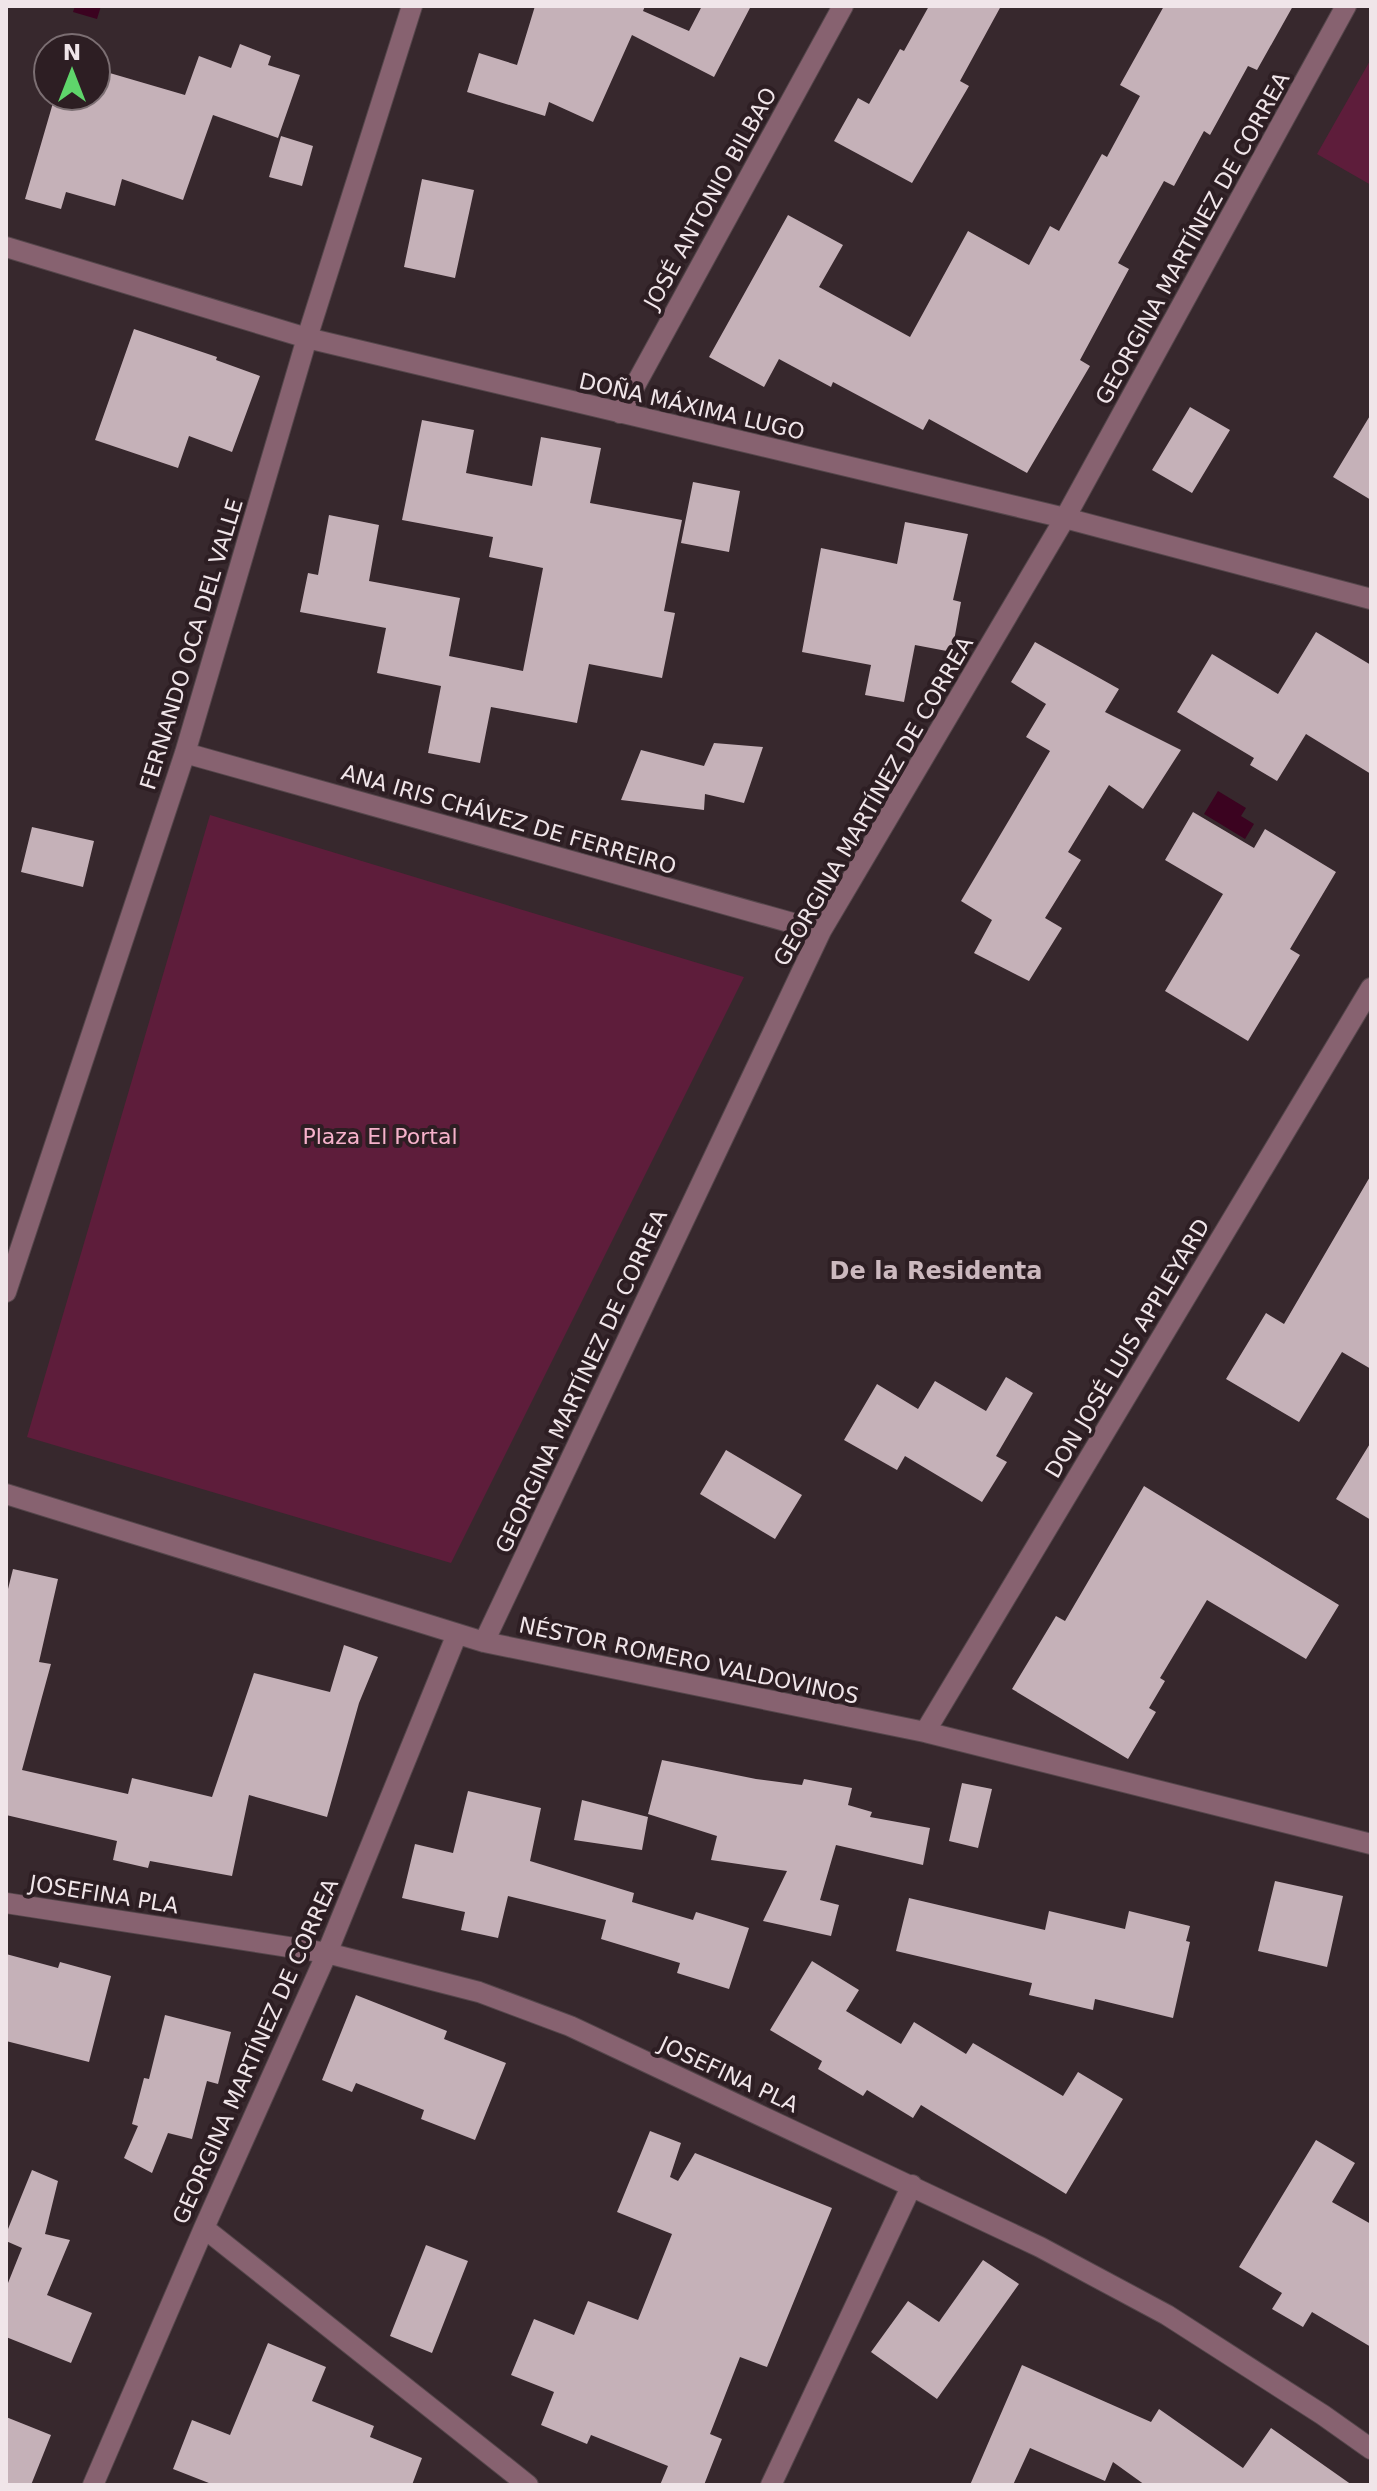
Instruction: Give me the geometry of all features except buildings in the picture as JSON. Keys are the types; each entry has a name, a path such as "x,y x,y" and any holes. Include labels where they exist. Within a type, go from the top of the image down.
{"street":[{"name":"FERNANDO OCA DEL VALLE","path":"6,1292 185,753 307,338 412,6"},
{"name":"JOSÉ ANTONIO BILBAO","path":"620,413 843,6"},
{"name":"GEORGINA MARTÍNEZ DE CORREA","path":"484,1642 821,931 1065,518 1346,6"},
{"name":"DOÑA MÁXIMA LUGO","path":"6,247 307,338 1065,518 1371,599"},
{"name":"ANA IRIS CHÁVEZ DE FERREIRO","path":"185,753 821,931"},
{"name":"DON JOSÉ LUIS APPLEYARD","path":"925,1732 1371,988"},
{"name":"NÉSTOR ROMERO VALDOVINOS","path":"6,1494 484,1642 925,1732 1371,1844"},
{"name":"GEORGINA MARTÍNEZ DE CORREA","path":"93,2485 327,1953 457,1634"},
{"name":"JOSEFINA PLA","path":"6,1903 327,1953 479,1992 570,2026 1040,2247 1167,2315 1371,2449"},
{"path":"771,2485 912,2185"},
{"path":"204,2228 528,2485"}],"green space":[{"path":"1371,59 1371,185 1317,154"},
{"name":"Plaza El Portal","path":"210,815 744,977 451,1563 27,1437"}],"shaded area":[{"path":"75,6 101,6 97,19 73,12"},
{"path":"1218,791 1246,808 1241,816 1254,824 1245,839 1204,814"}],"district":[{"name":"De la Residenta","path":"936,1271"}]}
